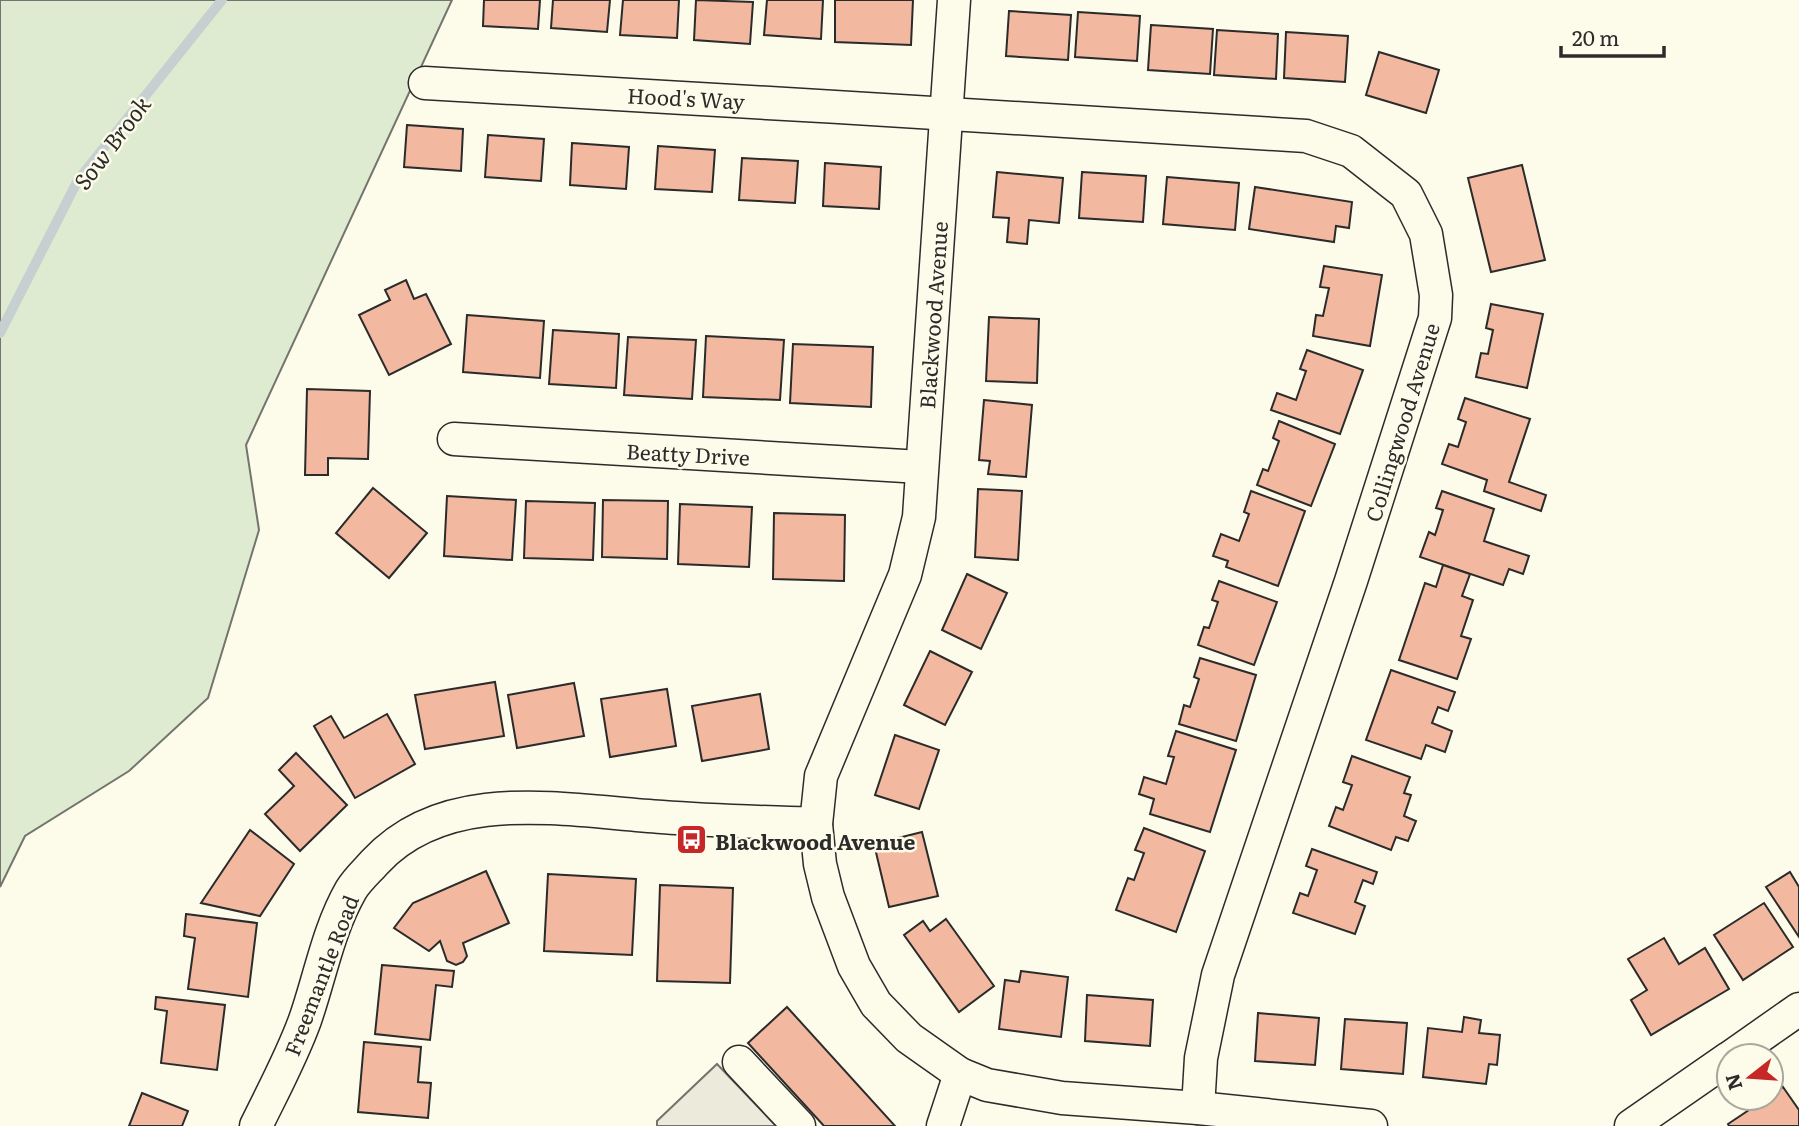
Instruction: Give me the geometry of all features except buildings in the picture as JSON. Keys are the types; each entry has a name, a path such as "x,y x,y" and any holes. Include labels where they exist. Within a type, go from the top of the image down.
{"street":[{"name":"Blackwood Avenue","path":"954,0 919,517 905,575 821,776 816,824 820,864 828,897 854,966 876,1004 901,1029 960,1074 987,1085 1062,1098 1198,1108 1371,1126"},
{"name":"Hood's Way","path":"425,83 803,104 946,115"},
{"name":"Collingwood Avenue","path":"946,115 1306,136 1351,151 1380,172 1406,194 1426,234 1436,295 1435,318 1347,594 1218,975 1201,1058 1198,1108"},
{"name":"Beatty Drive","path":"454,439 921,467"},
{"name":"Freemantle Road","path":"256,1126 305,1021 328,946 352,888 390,846 415,829 444,817 481,810 534,808 816,824"},
{"path":"1752,1042 1799,1009"},
{"path":"739,1062 799,1126"},
{"path":"1631,1126 1715,1067"},
{"path":"943,1126 960,1074"}],"green space":[{"path":"0,0 452,0 246,445 259,530 208,698 129,771 25,836 0,887"}],"shaded area":[{"path":"717,1064 776,1126 657,1126 657,1121"}],"waterway":[{"name":"Sow Brook","path":"0,333 78,180 222,0"}],"place":[{"name":"Blackwood Avenue","path":"692,840"}]}
